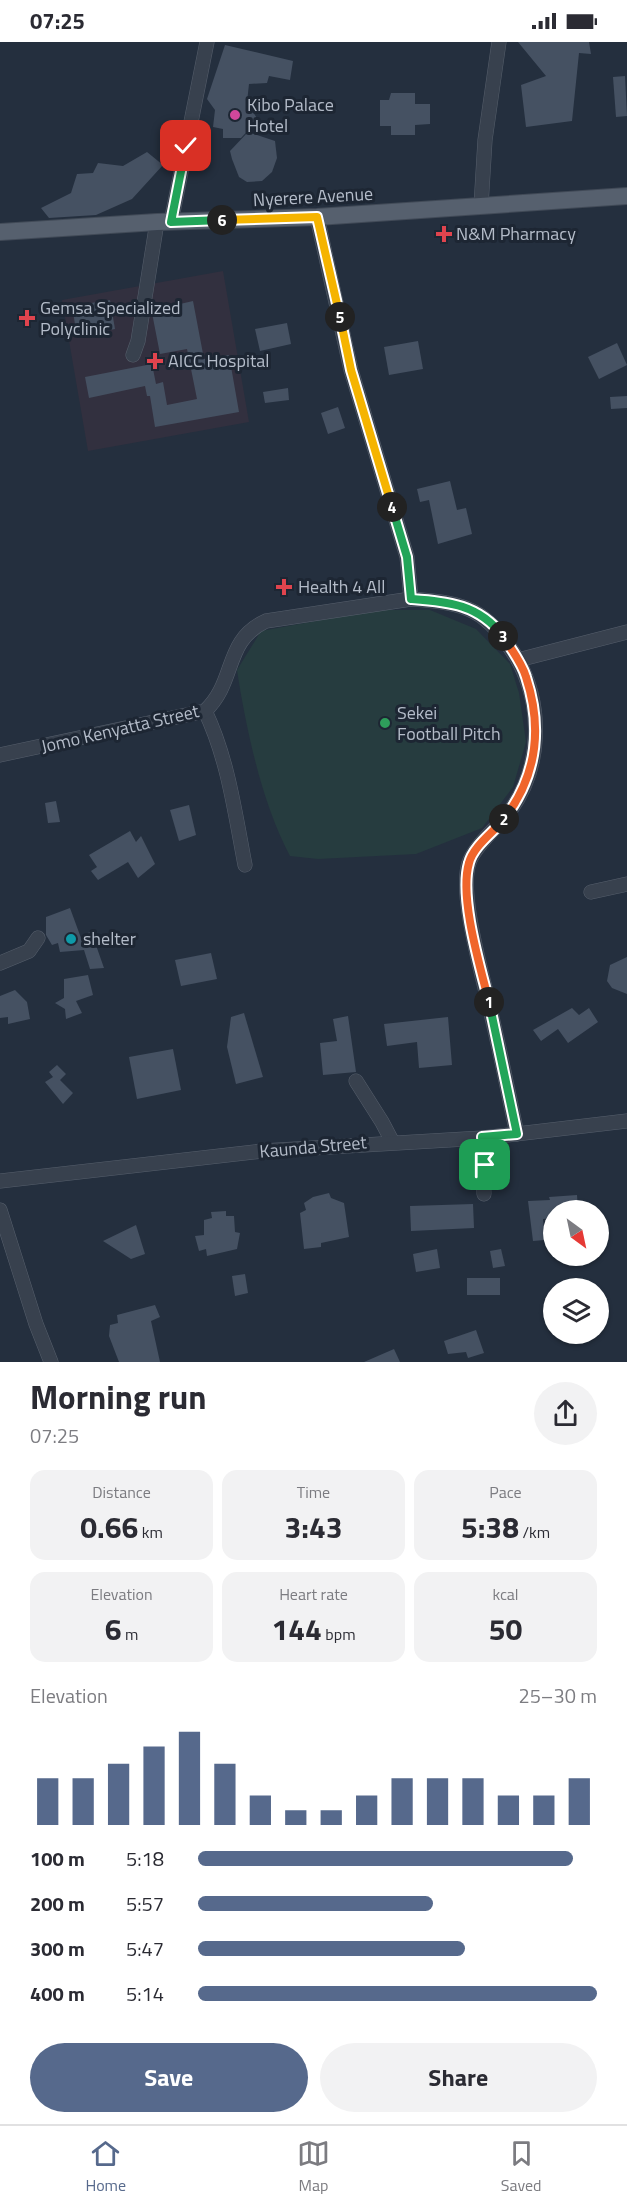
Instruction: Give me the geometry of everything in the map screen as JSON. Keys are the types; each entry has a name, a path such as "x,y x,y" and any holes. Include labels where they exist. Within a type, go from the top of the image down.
{"main road":[{"name":"Nyerere Avenue","path":"0,232 164,222 317,217 626,197"}],"street":[{"path":"133,356 207,42"},
{"path":"481,206 485,141 499,42"},
{"path":"317,217 351,370 407,557 411,599"},
{"name":"Jomo Kenyatta Street","path":"0,755 205,711 216,701 239,642 252,628 266,621 411,599 466,606 486,618 502,634 526,676 536,735 534,760 512,808 469,862 467,890 475,942 517,1134"},
{"path":"518,660 627,632"},
{"path":"205,711 216,734 225,766 245,865"},
{"path":"591,892 627,884"},
{"path":"0,963 29,951 38,938"},
{"path":"356,1081 392,1141"},
{"name":"Kaunda Street","path":"0,1180 262,1151 482,1137 627,1121"},
{"path":"482,1137 484,1194"},
{"path":"0,1210 36,1324 51,1362"}],"shaded area":[{"name":"AICC Hospital","path":"223,271 249,422 88,451 62,300"}],"green space":[{"name":"Sekei Football Pitch","path":"376,610 430,610 476,629 510,664 519,693 526,742 513,787 482,828 416,854 318,859 290,856 271,813 256,766 237,670 261,631"}],"building":[{"path":"518,42 589,42 591,54 579,53 572,121 526,127 521,85 546,76"},
{"name":"Kibo Palace Hotel","path":"225,45 293,61 290,80 269,76 267,83 249,84 247,102 258,120 241,138 223,138 223,129 213,127 215,110 207,99"},
{"path":"625,76 627,116 616,117 613,77"},
{"path":"391,93 415,93 415,104 430,104 430,124 415,125 415,135 391,135 391,126 380,126 380,100 389,100"},
{"path":"248,132 275,141 277,158 272,172 262,181 247,182 239,177 232,159 230,151"},
{"path":"147,152 163,165 132,199 96,215 49,218 41,208 71,193 77,174 93,173 98,163 123,166"},
{"path":"110,300 115,329 77,336 72,306"},
{"path":"193,301 204,359 229,355 239,412 155,427 150,396 147,396 145,386 89,398 85,377 152,364 156,384 163,382 167,405 197,399 187,349 160,354 152,313 181,307 180,304"},
{"path":"287,323 291,344 260,351 255,329"},
{"path":"418,341 423,369 389,375 384,347"},
{"path":"617,343 627,365 599,379 588,357"},
{"path":"288,388 289,400 265,403 263,392"},
{"path":"627,396 627,408 611,409 610,397"},
{"path":"338,407 345,428 328,434 321,413"},
{"path":"450,481 457,510 466,508 472,534 438,544 429,500 420,502 417,489"},
{"path":"56,801 60,822 48,823 45,803"},
{"path":"189,805 196,835 179,841 170,810"},
{"path":"130,831 136,842 141,836 155,864 138,878 128,862 98,880 91,871 97,867 89,855"},
{"name":"shelter","path":"70,908 81,938 91,931 104,968 90,969 84,950 60,952 58,943 52,945 46,935 46,917"},
{"path":"211,953 217,979 181,986 175,960"},
{"path":"627,957 627,994 612,988 607,981 610,965"},
{"path":"88,975 93,995 76,1001 82,1013 66,1019 65,1009 55,1003 64,998 64,979"},
{"path":"15,990 27,1002 30,1019 8,1024 8,1017 0,1018 0,996"},
{"path":"572,1008 579,1015 589,1008 598,1022 568,1043 558,1029 541,1041 533,1030"},
{"path":"244,1013 263,1077 236,1084 227,1047 231,1017"},
{"path":"348,1016 356,1072 323,1075 320,1043 337,1041 333,1019"},
{"path":"448,1017 452,1065 419,1068 417,1042 387,1046 384,1024"},
{"path":"173,1049 181,1090 137,1099 129,1057"},
{"path":"57,1065 66,1074 60,1080 73,1093 63,1104 45,1082 53,1077 49,1072"},
{"path":"329,1193 331,1198 344,1203 349,1237 321,1243 321,1247 304,1249 300,1213 306,1210 304,1203 313,1197"},
{"path":"577,1195 577,1200 550,1200 549,1197"},
{"path":"543,1200 543,1240 533,1241 528,1201"},
{"path":"473,1204 474,1228 411,1231 410,1206"},
{"path":"226,1211 226,1216 234,1216 235,1232 240,1233 237,1249 207,1256 206,1249 199,1251 195,1236 204,1235 204,1220 212,1218 211,1212"},
{"path":"136,1225 145,1254 131,1259 103,1241"},
{"path":"437,1249 440,1268 416,1272 413,1254"},
{"path":"501,1249 505,1266 493,1268 490,1251"},
{"path":"245,1274 248,1293 235,1296 232,1276"},
{"path":"467,1278 500,1278 500,1295 467,1295"},
{"path":"155,1305 160,1317 151,1321 160,1362 119,1362 109,1336 110,1325 118,1323 117,1315"},
{"path":"476,1330 484,1353 468,1358 466,1352 448,1354 444,1341"},
{"path":"394,1349 400,1362 364,1362"}],"place":[{"name":"Kibo Palace Hotel","path":"235,115"},
{"name":"N&M Pharmacy","path":"444,234"},
{"name":"Gemsa Specialized Polyclinic","path":"27,318"},
{"name":"AICC Hospital","path":"155,361"},
{"name":"Health 4 All","path":"284,587"},
{"name":"Sekei Football Pitch","path":"385,723"},
{"name":"shelter","path":"71,939"}],"route":[{"path":"186,146 171,222 317,217 351,370 407,557 411,599 466,606 486,618 502,634 526,676 536,735 534,760 512,808 492,834 478,847 469,862 467,890 475,942 517,1134 482,1137 485,1165"}]}
